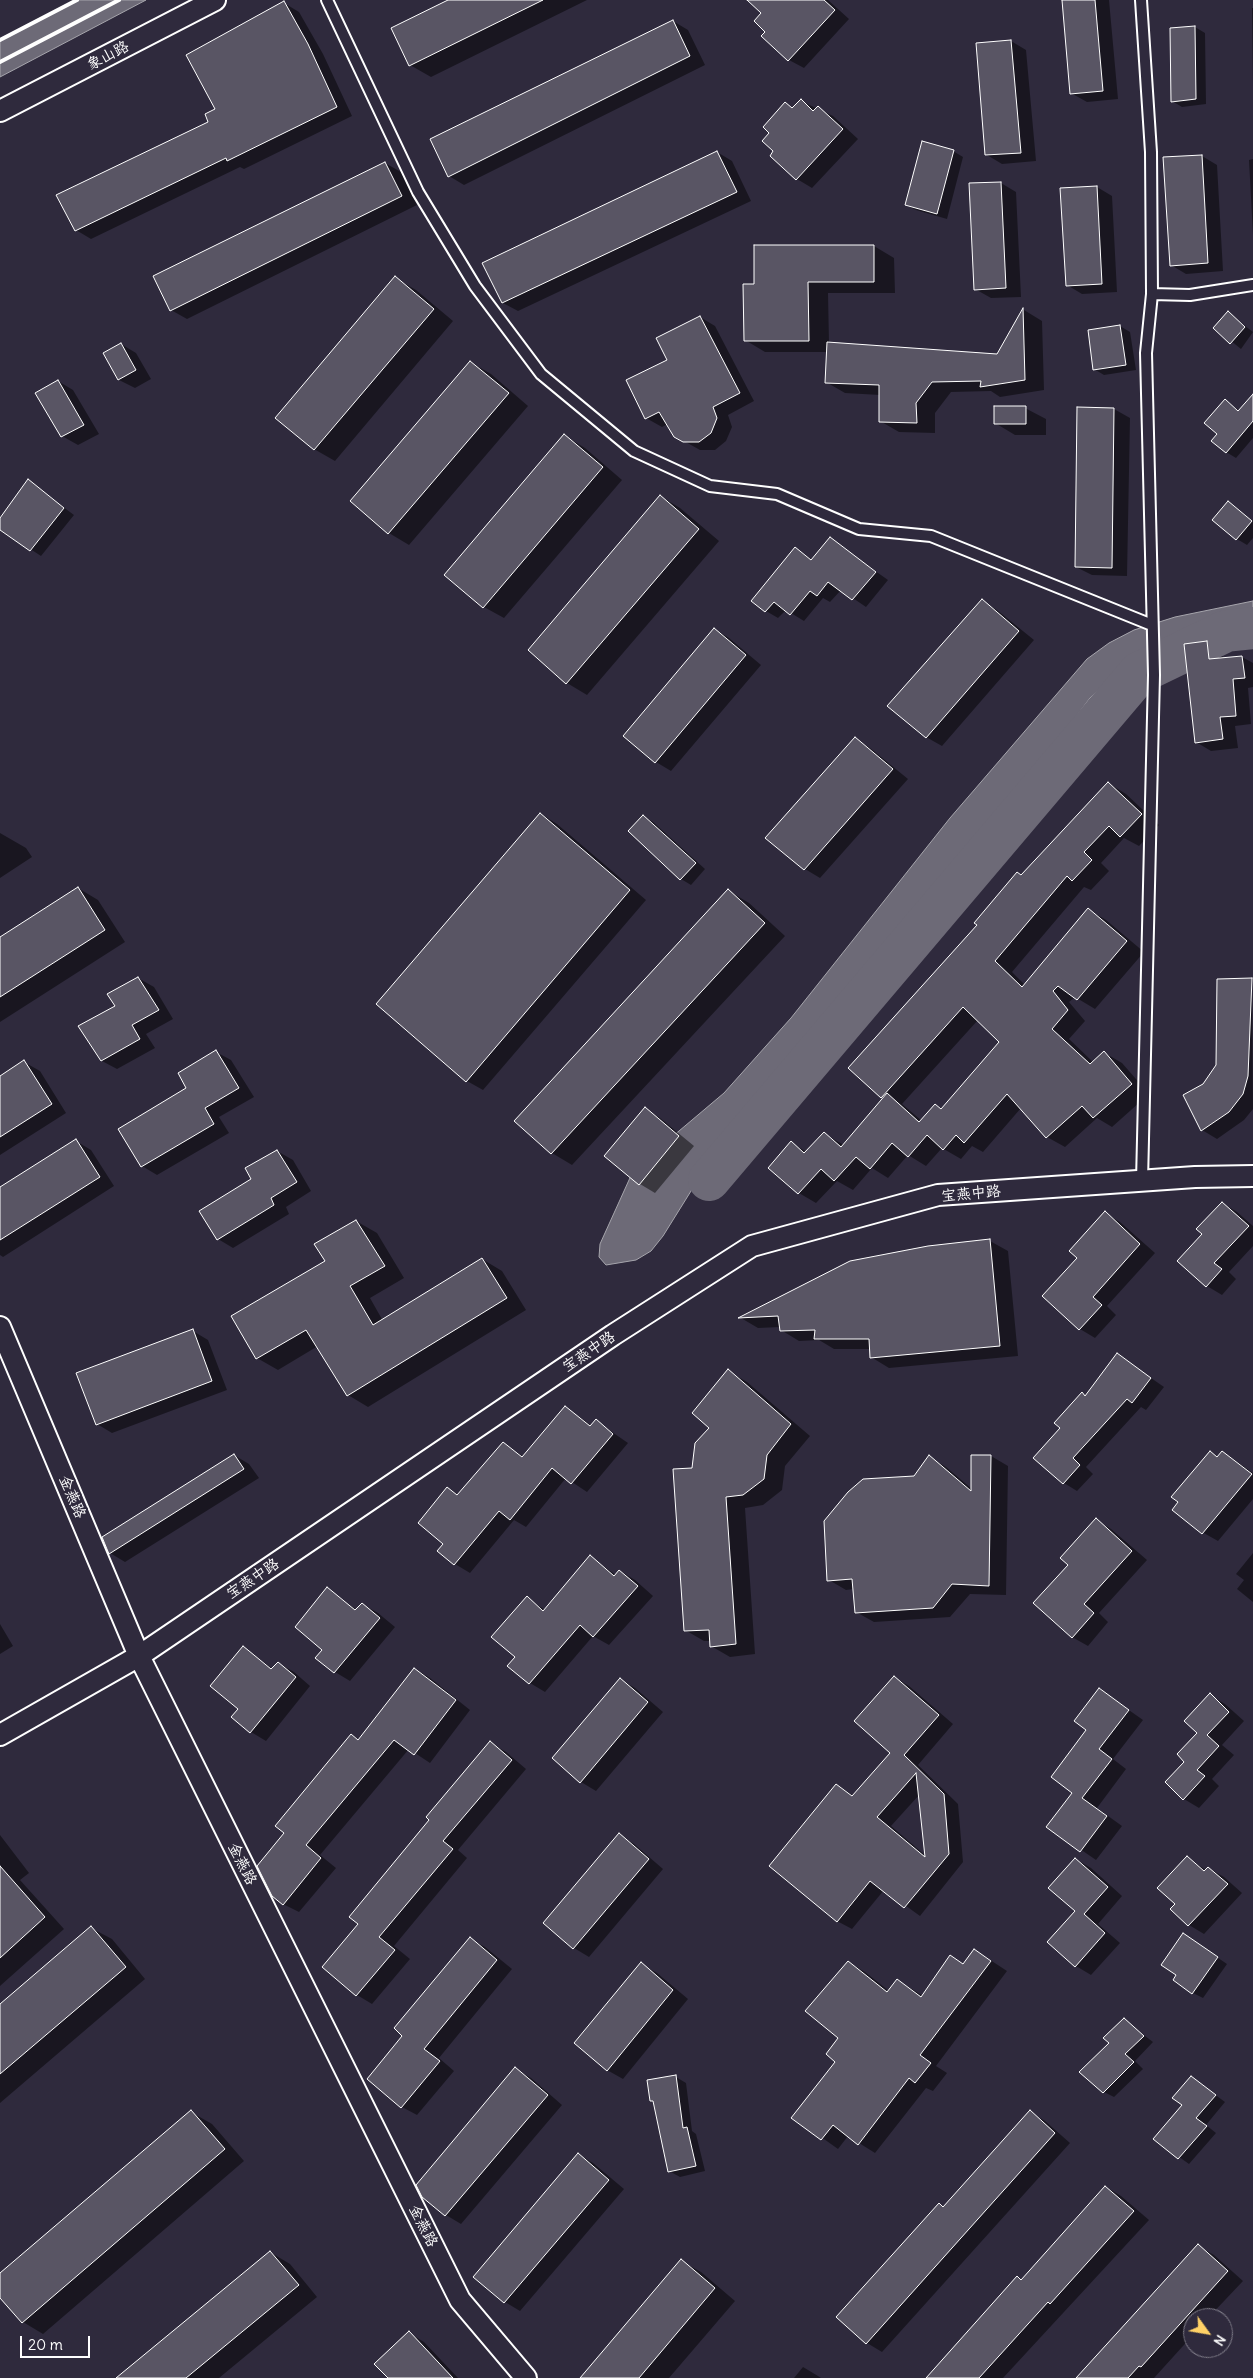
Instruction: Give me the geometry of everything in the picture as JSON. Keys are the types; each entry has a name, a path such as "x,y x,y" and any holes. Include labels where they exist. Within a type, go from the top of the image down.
{"street":[{"name":"象山路","path":"0,111 214,0"},
{"name":"宝燕中路","path":"0,1735 139,1656 614,1335 752,1246 938,1195 1142,1181 1253,1176"},
{"name":"金燕路","path":"0,1326 139,1656 460,2300 526,2378"}],"lane":[{"path":"326,0 418,192 475,286 541,374 634,451 710,486 777,494 858,529 931,536 1152,626"},
{"path":"1141,0 1151,152 1152,294 1146,353 1154,645 1142,1181"},
{"path":"1152,294 1190,295 1253,285"}],"shaded area":[{"path":"75,0 146,0 0,77 0,40"},
{"path":"1253,601 1253,633 1159,651 1140,659 1113,675 1090,698 980,845 788,1070 696,1183 663,1236 651,1251 636,1260 606,1265 599,1257 600,1244 634,1169 724,1093 791,1018 950,818 1087,659 1109,643 1134,630 1175,617"}],"building":[{"path":"448,0 543,0 409,66 391,28"},
{"path":"747,0 824,0 835,10 788,61 761,36 765,32 754,21 761,13"},
{"path":"1062,0 1095,0 1103,91 1070,94"},
{"path":"284,1 308,44 337,107 227,161 226,158 75,231 56,195 208,122 205,114 215,109 186,55"},
{"path":"673,20 690,56 448,177 430,139"},
{"path":"1195,26 1196,99 1171,102 1170,28"},
{"path":"1011,40 1021,153 985,155 976,43"},
{"path":"801,99 813,111 818,106 843,129 796,180 770,156 773,151 762,141 769,133 763,127 785,102 792,108"},
{"path":"922,141 954,150 937,214 905,205"},
{"path":"717,151 737,192 502,303 482,263"},
{"path":"1202,155 1208,263 1170,266 1163,157"},
{"path":"385,162 402,196 170,311 153,276"},
{"path":"1001,182 1006,288 974,290 969,183"},
{"path":"1097,186 1102,284 1066,286 1060,188"},
{"path":"754,245 874,245 874,282 808,282 809,341 744,341 743,284 754,284"},
{"path":"395,276 434,309 314,450 275,418"},
{"path":"1023,308 1025,380 980,387 981,381 932,382 916,403 917,423 879,422 879,385 825,383 827,342 997,354"},
{"path":"1228,311 1245,327 1230,344 1213,328"},
{"path":"700,316 740,393 713,407 717,418 711,433 699,442 683,442 674,437 659,412 645,419 626,380 667,360 656,338"},
{"path":"1120,325 1126,365 1093,370 1088,330"},
{"path":"121,343 136,370 118,380 103,353"},
{"path":"470,361 509,393 388,534 350,501"},
{"path":"58,380 84,425 61,437 35,393"},
{"path":"1253,394 1253,421 1226,453 1211,441 1217,434 1204,423 1225,399 1238,411"},
{"path":"994,406 1026,406 1026,424 994,424"},
{"path":"1077,407 1114,408 1112,568 1075,567"},
{"path":"564,434 603,467 483,608 444,575"},
{"path":"28,479 64,508 30,551 0,530 0,518"},
{"path":"660,495 699,529 566,684 528,650"},
{"path":"1228,501 1252,521 1236,540 1212,520"},
{"path":"830,537 876,572 852,600 828,582 817,596 810,591 790,615 774,602 765,612 751,601 795,547 811,560"},
{"path":"982,599 1019,631 926,738 887,706"},
{"path":"714,628 746,655 655,763 623,736"},
{"path":"1207,641 1209,659 1242,656 1245,678 1233,679 1236,716 1220,717 1223,739 1195,743 1184,644"},
{"path":"855,737 893,769 804,870 765,838"},
{"path":"1108,782 1142,814 1120,837 1109,826 1084,852 1092,860 1072,881 1067,876 995,961 1022,987 1088,908 1127,941 1077,1000 1058,986 1053,991 1068,1010 1052,1029 1090,1064 1104,1051 1132,1084 1093,1118 1082,1106 1046,1138 1007,1094 964,1143 956,1135 943,1150 927,1135 908,1157 892,1143 870,1169 856,1157 834,1181 821,1169 798,1194 768,1168 791,1141 804,1153 824,1132 841,1147 887,1093 919,1122 935,1104 941,1109 999,1042 963,1007 881,1098 848,1068 977,925 974,923 1017,872 1021,875"},
{"path":"540,813 630,890 466,1082 376,1004"},
{"path":"643,815 696,863 680,880 628,831"},
{"path":"78,887 105,930 0,997 0,937"},
{"path":"728,889 765,923 551,1154 514,1121"},
{"path":"138,977 159,1010 132,1025 140,1039 101,1061 78,1026 115,1006 107,994"},
{"path":"1252,978 1248,1076 1243,1094 1229,1112 1201,1131 1183,1095 1203,1084 1216,1065 1217,979"},
{"path":"216,1050 239,1088 205,1108 214,1124 141,1167 118,1129 186,1088 178,1073"},
{"path":"24,1060 52,1104 0,1137 0,1076"},
{"path":"645,1107 679,1136 639,1185 604,1156"},
{"path":"76,1139 100,1177 0,1240 0,1187"},
{"path":"277,1150 297,1182 271,1198 274,1205 217,1240 199,1211 251,1179 245,1168"},
{"path":"1222,1202 1249,1226 1214,1263 1222,1269 1206,1287 1177,1261 1202,1234 1196,1229"},
{"path":"1105,1211 1140,1244 1093,1297 1102,1305 1079,1330 1042,1296 1077,1258 1069,1251"},
{"path":"356,1220 385,1266 350,1286 373,1325 482,1258 507,1298 347,1396 306,1330 256,1359 231,1316 325,1261 314,1244"},
{"path":"990,1239 1000,1346 870,1358 869,1339 814,1339 815,1330 780,1331 778,1316 738,1318 850,1261 928,1246"},
{"path":"193,1329 212,1381 96,1425 76,1373"},
{"path":"1117,1353 1151,1378 1132,1403 1127,1399 1073,1458 1080,1465 1063,1484 1033,1458 1060,1428 1054,1423 1082,1392 1085,1396"},
{"path":"728,1369 791,1424 767,1455 764,1479 743,1495 726,1497 736,1644 710,1647 709,1630 684,1631 673,1469 692,1468 695,1443 709,1428 692,1413"},
{"path":"565,1406 590,1426 596,1419 613,1434 571,1484 552,1468 510,1520 499,1511 454,1565 437,1551 443,1544 418,1523 447,1487 457,1495 503,1442 522,1457"},
{"path":"1210,1451 1217,1457 1222,1451 1252,1474 1202,1534 1172,1510 1178,1502 1171,1497"},
{"path":"234,1454 244,1469 109,1554 102,1537"},
{"path":"929,1455 971,1491 971,1455 991,1455 989,1586 952,1584 933,1608 855,1613 852,1579 827,1581 824,1521 848,1492 863,1479 914,1476"},
{"path":"1096,1518 1132,1551 1084,1604 1094,1613 1072,1638 1033,1603 1068,1565 1060,1558"},
{"path":"590,1555 614,1576 619,1570 638,1586 593,1637 580,1625 529,1684 507,1666 515,1657 491,1637 527,1596 543,1611"},
{"path":"327,1587 355,1610 362,1603 380,1618 334,1673 315,1658 322,1650 295,1627"},
{"path":"243,1646 271,1669 278,1662 296,1677 250,1733 231,1717 238,1709 210,1686"},
{"path":"414,1668 456,1700 414,1755 394,1740 306,1845 321,1858 283,1905 272,1896 257,1866 284,1833 275,1826 351,1734 358,1740"},
{"path":"894,1676 939,1715 904,1755 944,1794 949,1854 904,1908 870,1881 837,1922 769,1866 836,1784 852,1796 890,1753 854,1721","holes":["916,1773 925,1857 877,1817"]},
{"path":"620,1678 648,1702 580,1783 552,1758"},
{"path":"1099,1688 1129,1710 1099,1749 1112,1759 1082,1798 1107,1816 1080,1852 1046,1827 1072,1793 1051,1777 1086,1730 1074,1721"},
{"path":"1210,1693 1229,1712 1207,1735 1219,1746 1197,1770 1205,1776 1183,1800 1165,1782 1184,1762 1177,1754 1197,1733 1184,1721"},
{"path":"490,1741 512,1760 443,1841 453,1849 379,1937 395,1950 356,1996 322,1967 358,1924 349,1917 429,1820 426,1817"},
{"path":"619,1833 649,1859 573,1949 543,1923"},
{"path":"1187,1856 1204,1871 1208,1867 1228,1884 1188,1926 1170,1909 1175,1904 1157,1888"},
{"path":"1075,1858 1108,1887 1084,1914 1105,1933 1075,1967 1047,1942 1075,1911 1048,1888"},
{"path":"0,1866 45,1917 0,1958"},
{"path":"91,1926 126,1967 0,2074 0,2004"},
{"path":"1183,1933 1218,1957 1192,1994 1173,1980 1176,1975 1161,1965"},
{"path":"470,1937 497,1960 424,2049 440,2061 401,2108 367,2079 402,2036 394,2028"},
{"path":"974,1949 991,1961 920,2055 931,2063 915,2083 909,2078 858,2145 833,2125 821,2140 791,2118 835,2062 826,2054 838,2038 805,2011 848,1961 887,1992 897,1979 921,1997 950,1955 963,1964"},
{"path":"641,1962 673,1990 607,2071 574,2043"},
{"path":"1124,2018 1144,2036 1125,2054 1134,2062 1103,2093 1079,2072 1109,2043 1103,2038"},
{"path":"515,2067 548,2095 445,2216 422,2197 416,2185"},
{"path":"676,2075 683,2128 687,2127 696,2166 668,2172 653,2101 650,2101 647,2080"},
{"path":"1191,2076 1216,2095 1196,2118 1207,2126 1178,2159 1153,2139 1182,2105 1172,2098"},
{"path":"191,2110 225,2149 22,2323 0,2298 0,2273"},
{"path":"1030,2110 1055,2133 866,2344 836,2317 939,2203 943,2207"},
{"path":"578,2153 609,2180 504,2303 473,2277"},
{"path":"1105,2186 1134,2211 1050,2304 1048,2302 979,2378 926,2378 1017,2276 1021,2280"},
{"path":"1198,2244 1228,2271 1194,2308 1183,2308 1183,2321 1141,2367 1139,2366 1128,2378 1076,2378"},
{"path":"270,2251 299,2285 186,2378 116,2378"},
{"path":"681,2259 715,2288 639,2378 580,2378"},
{"path":"409,2331 453,2378 388,2378 374,2364"}],"waterway":[{"path":"709,1180 1139,673 1226,631 1253,628"}],"railway":[{"path":"0,40 77,0"},
{"path":"0,62 119,0"}]}
